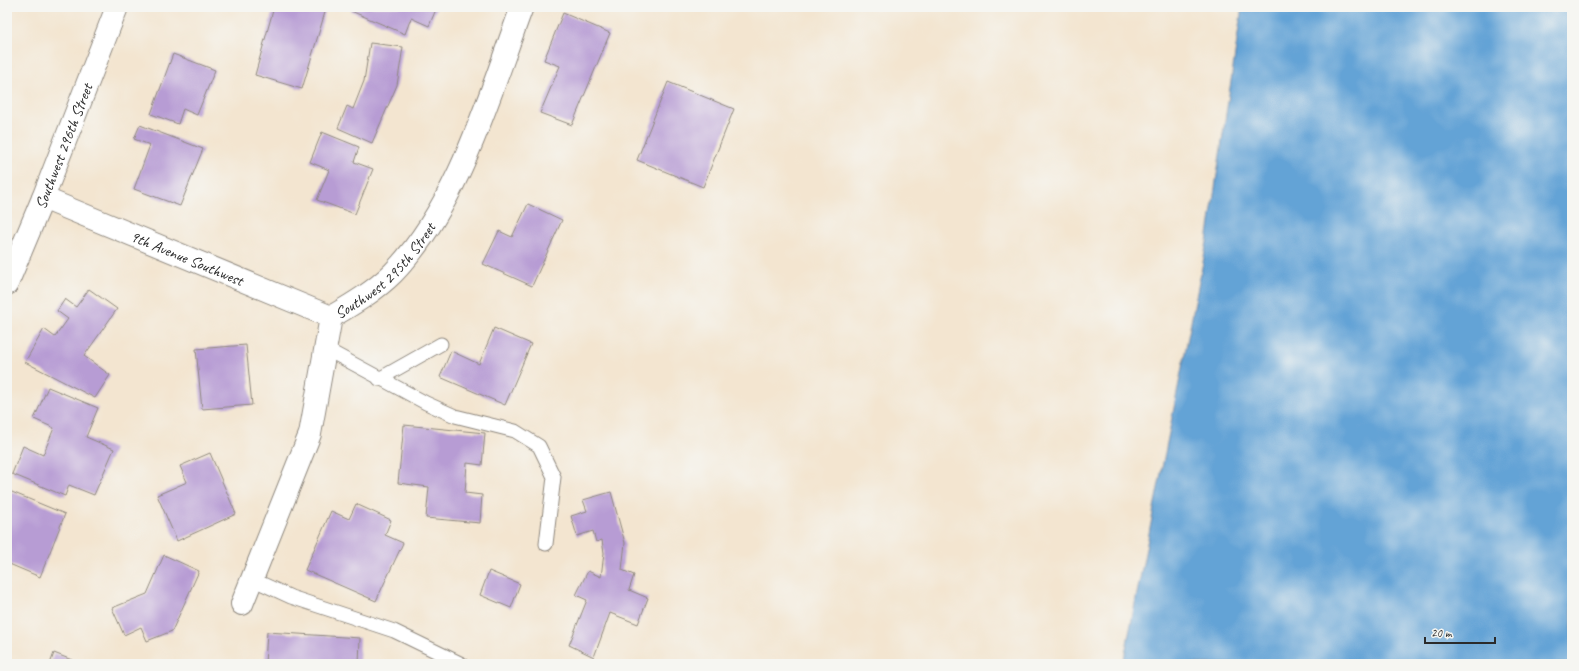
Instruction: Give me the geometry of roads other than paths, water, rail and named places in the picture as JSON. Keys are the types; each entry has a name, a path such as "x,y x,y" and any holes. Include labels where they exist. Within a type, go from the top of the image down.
{"street":[{"name":"Southwest 296th Street","path":"7,284 43,198 117,7"},
{"name":"Southwest 295th Street","path":"242,604 310,434 331,317 363,299 392,274 418,244 445,203 474,136 522,7"},
{"name":"9th Avenue Southwest","path":"43,198 331,317"}],"lane":[{"path":"379,379 441,344"},
{"path":"326,349 379,379 455,416 515,431 539,446 554,478 546,544"},
{"path":"252,579 291,597 394,631 462,664"}],"water":[{"path":"1242,7 1572,7 1572,664 1123,664 1207,242"}]}
